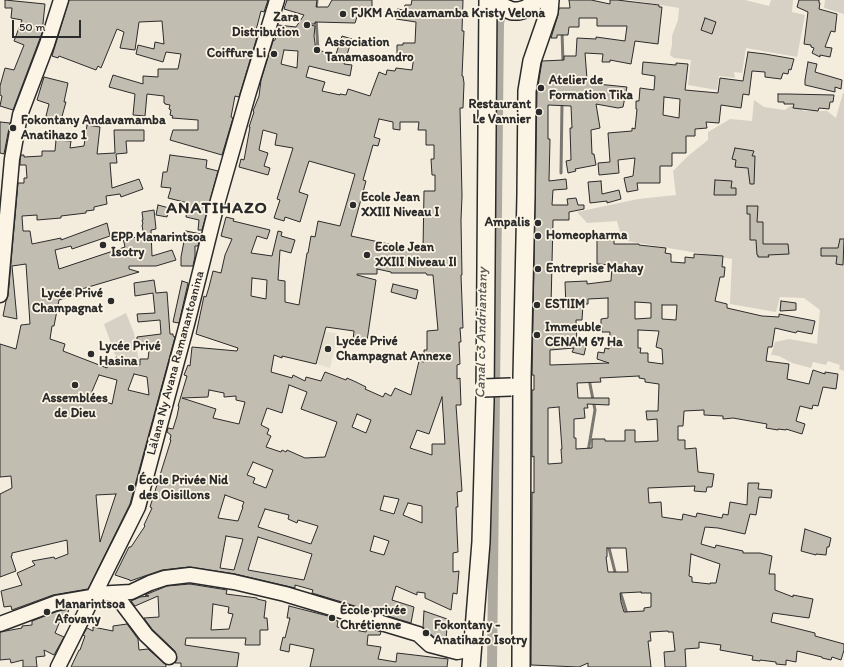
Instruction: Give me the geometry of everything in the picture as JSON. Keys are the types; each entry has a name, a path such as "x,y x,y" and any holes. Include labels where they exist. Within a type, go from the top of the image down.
{"main road":[{"path":"471,667 481,542 488,0 512,11 519,11 526,9 533,4 535,0"},
{"path":"521,667 517,382 526,195 527,91 532,62 549,12 550,0"},
{"path":"484,382 517,382"}],"street":[{"path":"0,295 11,164 20,114 46,44 60,0"},
{"name":"Làlana Ny Avana Ramanantoanina","path":"58,667 138,507 219,197 277,0"},
{"path":"0,624 56,603 91,597 95,594 131,592 165,578 190,575 234,582 286,594 418,634 430,646 457,652 473,649"},
{"path":"115,594 146,635 168,657"}],"shaded area":[{"path":"631,0 745,0 769,6 771,0 793,0 792,12 805,15 797,57 746,48 742,73 734,72 735,78 719,76 717,90 688,85 691,60 674,58 670,55 672,36 678,20 679,8"},
{"path":"825,0 844,0 844,14 824,8"},
{"path":"843,93 844,371 839,369 840,365 828,361 826,365 813,362 811,368 792,363 779,356 771,355 775,342 789,339 817,344 820,310 804,298 780,297 776,312 730,304 732,259 622,240 617,221 587,223 577,212 638,199 676,195 673,171 688,156 708,140 708,132 730,119 752,121 754,100 764,107 785,110 790,106 801,106 803,111 827,111 836,118"},
{"path":"126,313 134,333 139,361 115,355 104,324"},
{"name":"Lycée Privé Champagnat Annexe","path":"325,331 338,334 330,368 317,364"}],"building":[{"path":"5,0 45,4 42,33 13,110 0,106 2,96 0,95 0,86 5,68 14,70 24,45 14,41 22,20 11,18 12,8 5,8"},
{"path":"69,0 268,0 264,12 261,11 255,34 257,37 239,97 235,96 231,117 233,118 222,155 170,140 173,130 198,130 198,120 172,118 173,116 170,115 171,110 169,109 170,105 164,103 164,96 147,94 145,116 133,115 135,94 109,87 113,75 143,84 143,76 158,77 158,69 178,69 181,54 166,52 163,62 136,54 138,45 154,49 155,42 164,44 162,21 139,22 135,50 120,48 124,32 117,29 101,68 98,66 96,70 59,56 58,58 52,56"},
{"path":"287,0 317,0 316,7 328,7 332,0 372,0 372,11 361,12 358,14 355,23 315,22 315,24 307,24 315,26 314,36 316,50 336,54 342,36 352,39 344,64 352,65 350,76 309,66 306,77 325,82 322,91 346,95 348,89 370,96 379,72 386,75 387,70 395,71 396,68 412,70 414,56 397,55 397,45 403,45 403,43 415,43 416,22 396,19 397,9 404,10 405,5 411,5 412,0 463,0 462,31 464,31 462,76 464,83 463,108 460,108 462,196 461,275 463,328 460,328 460,364 457,365 457,379 460,378 461,405 456,405 462,491 457,492 458,507 456,507 458,552 453,553 453,572 459,571 457,594 453,593 451,610 425,598 425,593 417,592 417,595 396,586 392,600 414,607 411,623 312,593 313,590 295,585 295,588 235,574 189,567 162,570 130,581 115,575 129,547 131,547 145,526 144,525 152,508 150,507 171,440 171,435 167,432 168,428 173,429 177,416 178,406 187,376 184,375 188,365 190,366 192,347 237,351 238,348 196,334 204,296 206,297 213,271 221,273 225,255 232,239 221,236 226,217 234,219 233,221 270,230 267,239 257,236 251,253 272,256 278,231 282,232 281,236 295,240 291,253 280,250 278,280 285,281 285,302 299,305 307,253 311,236 315,237 318,221 340,226 355,174 309,161 299,192 308,195 300,222 285,217 284,221 274,218 280,200 277,199 293,148 275,145 277,134 263,130 259,150 268,153 264,166 270,168 268,175 239,167 241,159 244,160 253,111 259,96 261,80 273,41 275,40 278,25 296,27 304,15 284,9","holes":["284,50 298,51 297,68 281,64","379,119 393,122 393,129 400,130 400,122 419,122 418,130 426,130 426,145 434,145 434,159 431,159 432,175 435,175 435,191 424,191 423,249 392,249 393,245 351,236 366,181 363,180 373,145 378,146 380,139 374,137","377,269 391,273 426,273 427,275 433,275 438,330 427,331 427,350 424,350 424,362 419,361 411,395 395,388 391,396 385,393 383,397 365,389 366,387 347,378 346,380 325,372 321,381 306,377 305,381 293,375 292,378 271,372 274,355 282,358 282,356 316,364 326,327 354,331 353,340 367,341 376,280 357,275 377,274","252,278 267,280 266,299 251,296","289,385 307,392 301,409 337,422 325,457 305,458 287,450 286,452 282,450 281,452 266,447 271,436 267,434 269,429 261,425 267,408 282,413","209,390 224,393 224,397 236,396 236,400 245,402 239,424 213,418 216,409 182,398 208,397","442,397 445,444 432,444 432,455 410,448 417,430 429,434","357,414 371,420 366,433 352,427","253,462 273,470 266,488 253,483 255,478 247,475","225,495 244,502 238,521 218,518","384,496 399,499 394,514 380,510","408,503 422,506 422,523 403,515","265,509 289,515 288,519 297,523 298,520 318,526 311,544 258,527","226,536 243,539 234,570 220,568","374,536 389,541 384,555 370,551","258,537 312,554 304,580 248,570"]},
{"path":"569,0 591,0 610,4 610,0 617,0 659,5 659,7 662,7 658,44 635,41 631,64 610,60 610,62 602,62 603,54 585,53 587,79 597,81 597,84 627,87 623,107 618,108 596,104 600,128 591,130 592,154 594,154 596,165 575,169 576,171 568,173 566,161 571,160 571,106 548,105 548,139 550,139 549,181 566,179 567,189 553,190 552,205 568,205 567,199 576,198 578,205 584,205 584,209 569,212 569,220 553,220 551,306 566,308 565,282 587,281 587,284 611,281 612,265 597,264 597,233 614,234 614,244 639,244 666,248 665,253 671,254 671,262 685,263 685,257 694,258 694,254 723,256 722,267 725,267 724,277 720,277 715,301 727,304 727,308 762,316 779,317 779,314 815,321 812,334 797,331 796,333 775,328 772,347 768,347 766,361 789,364 787,379 809,384 813,370 825,374 825,372 838,374 836,389 823,387 818,406 813,405 812,409 800,406 796,421 805,424 802,434 786,429 778,430 766,428 767,424 733,418 723,419 723,416 704,415 704,410 684,411 683,426 678,426 678,440 685,440 685,449 696,448 698,472 714,474 712,487 707,487 706,492 694,491 695,486 648,488 649,503 661,502 662,517 682,520 683,514 696,517 697,513 722,518 723,514 728,515 730,502 747,505 748,483 759,483 758,489 772,490 771,498 759,497 756,515 750,514 745,534 718,528 705,527 701,544 715,548 716,545 743,551 743,553 760,553 772,556 769,574 775,574 775,590 793,597 793,595 813,599 809,618 773,613 771,622 815,633 815,636 844,644 841,660 832,657 831,660 797,651 796,662 786,660 786,665 776,664 776,662 752,660 753,656 720,650 721,645 699,642 699,648 685,649 686,667 665,667 664,652 675,651 673,632 668,631 650,632 651,641 648,641 651,667 588,667 588,663 579,667 531,665 532,492 534,493 534,456 532,457 532,390 534,390 534,375 532,375 537,92 542,61 564,60 564,56 576,56 577,38 596,39 596,37 625,41 627,26 597,26 597,18 579,18 579,27 569,27 568,35 557,35 557,38 551,38 559,8 570,8","holes":["608,298 608,318 601,319 601,327 602,332 610,332 609,349 605,348 604,353 598,352 597,359 609,363 550,365 550,350 574,348 572,352 584,355 586,346 577,343 576,320 582,320 583,304 588,304 588,299","635,302 651,303 651,318 635,319","662,305 677,305 676,320 662,319","638,330 659,331 656,347 662,349 663,364 648,362 648,353 640,353 641,348 638,348","639,376 639,378 645,379 645,382 659,384 658,411 646,411 647,420 657,419 658,441 635,442 635,430 625,430 625,441 605,441 605,439 592,439 592,448 576,449 576,438 574,438 574,419 585,418 584,408 588,408 587,404 609,405 609,398 578,398 577,383 601,382 600,378","559,407 562,463 548,464 548,408","607,548 626,548 628,572 608,572 606,557","691,554 720,564 716,583 710,584 692,582 692,577 689,576","620,593 651,593 651,607 644,608 644,611 624,612"]},
{"path":"799,0 819,0 819,9 837,14 835,32 831,31 825,47 832,48 830,57 820,55 820,57 812,53 814,48 811,47 811,45 804,44 808,12 797,7"},
{"path":"705,18 716,22 712,34 701,30"},
{"path":"748,52 794,59 791,70 789,69 788,74 783,73 781,79 765,77 765,72 752,71 749,95 743,94 741,108 721,105 719,123 706,122 707,128 695,129 695,136 686,136 686,153 672,153 672,166 660,166 660,183 637,183 638,190 627,192 624,178 633,176 635,158 618,160 619,173 599,175 598,163 610,162 608,133 632,131 632,128 635,129 637,109 636,101 639,101 640,88 654,90 655,76 642,74 643,62 676,65 676,63 688,64 685,90 718,93 720,78 743,81","holes":["664,97 680,99 679,118 663,115"]},
{"path":"808,62 817,64 815,72 842,80 841,89 835,87 835,92 805,85"},
{"path":"44,77 68,83 64,102 66,102 61,120 46,116 49,104 37,100"},
{"path":"778,94 834,95 833,102 830,102 829,109 819,108 818,111 793,108 794,104 784,104 784,102 778,102"},
{"path":"0,122 10,123 4,154 0,153"},
{"path":"87,125 100,127 97,154 115,153 114,130 144,130 144,141 126,141 127,153 116,154 117,163 110,163 112,188 139,179 143,189 121,197 120,194 106,196 107,204 94,207 94,210 86,211 86,213 61,216 61,218 37,220 37,215 22,216 23,231 30,231 32,244 61,238 61,240 107,223 110,236 72,249 71,246 55,250 59,269 125,247 123,238 144,237 142,212 154,210 156,229 151,230 152,256 172,250 176,260 156,266 129,266 129,269 139,272 75,291 76,294 59,300 50,339 65,344 63,351 107,368 108,361 114,362 116,357 123,359 123,361 140,365 140,359 148,359 150,342 137,344 137,337 161,334 160,320 138,322 137,314 155,313 153,293 135,296 134,283 154,280 156,293 167,292 170,334 173,334 175,337 130,504 88,589 53,595 12,610 11,606 4,607 1,591 22,585 17,573 35,565 32,561 54,557 55,559 68,554 67,540 12,553 11,556 16,571 0,577 0,494 12,488 11,476 0,477 0,344 16,349 21,325 30,324 26,264 12,266 17,319 3,316 8,296 18,183 24,183 24,178 27,178 26,165 20,165 20,160 21,155 24,155 24,157 42,156 42,151 55,151 56,140 71,141 70,148 84,146","holes":["134,374 147,377 149,395 128,390","99,375 117,380 112,404 90,396","116,494 100,542 96,495"]},
{"path":"735,148 754,151 752,156 755,156 754,184 750,184 748,168 735,167 736,160 732,159"},
{"path":"170,155 207,160 206,168 218,171 202,230 198,230 199,220 186,217 188,203 168,198 171,188 161,187 163,172 167,172"},
{"path":"715,180 732,181 731,188 736,188 736,195 714,195"},
{"path":"601,181 602,194 619,190 621,199 607,203 607,201 590,203 588,182"},
{"path":"158,205 169,208 167,217 156,215"},
{"path":"747,206 758,206 757,222 763,222 763,244 788,244 789,254 758,257 756,240 750,240 750,214 747,214"},
{"path":"186,231 201,234 198,246 195,246 193,266 181,266 181,257"},
{"path":"840,239 844,239 843,265 836,264 837,256 821,256 821,248 838,248"},
{"path":"182,281 188,283 179,323 173,322"},
{"path":"393,284 418,290 416,299 391,292"},
{"path":"781,301 796,303 796,310 780,311"},
{"path":"805,529 831,538 829,547 827,547 826,555 816,555 801,551"},
{"path":"190,584 227,590 226,594 257,598 266,601 264,618 267,618 268,630 260,630 260,645 245,645 246,638 186,638 185,645 239,653 237,667 181,667 181,663 175,663 177,659 175,651 152,629 144,618 159,617 158,596 135,606 131,601 140,597 149,596 145,595 167,586","holes":["213,604 229,607 228,613 233,614 229,629 211,630"]},
{"path":"289,606 328,616 328,619 338,621 337,627 366,632 367,627 381,632 380,635 368,635 367,645 381,647 378,659 396,662 397,653 448,659 447,667 310,667 314,649 290,644 289,652 280,650 290,618 287,618"},
{"path":"69,609 65,622 60,621 55,633 64,637 54,655 44,650 45,656 36,657 37,667 23,667 23,660 11,663 10,659 0,660 0,632 32,625 32,621 58,611"},
{"path":"424,611 450,620 450,628 447,628 446,640 434,637 423,627"},
{"path":"127,624 138,639 139,650 148,649 166,665 166,667 71,667 80,650 85,636 83,635 87,628 93,631 93,627 113,631 113,626"}],"waterway":[{"path":"316,11 317,0"},
{"name":"Canal c3 Andriantany","path":"492,667 499,23 504,4"},
{"path":"316,18 318,51"},
{"path":"562,31 563,63"},
{"path":"561,173 562,103"},
{"path":"588,452 595,410 589,379"},
{"path":"608,544 616,576"},
{"path":"620,591 627,614"}],"place":[{"name":"FJKM Andavamamba Kristy Velona","path":"343,14"},
{"name":"Zara Distribution","path":"307,25"},
{"name":"Association Tanamasoandro","path":"317,50"},
{"name":"Coiffure Li","path":"274,54"},
{"name":"Atelier de Formation Tika","path":"541,88"},
{"name":"Restaurant Le Vannier","path":"539,112"},
{"name":"Fokontany Andavamamba Anatihazo 1","path":"13,128"},
{"name":"Ecole Jean XXIII Niveau I","path":"353,205"},
{"name":"Ampalis","path":"538,223"},
{"name":"Homeopharma","path":"538,236"},
{"name":"EPP Manarintsoa Isotry","path":"103,245"},
{"name":"Ecole Jean XXIII Niveau II","path":"367,255"},
{"name":"Entreprise Mahay","path":"538,269"},
{"name":"Lycée Privé Champagnat","path":"111,301"},
{"name":"ESTIIM","path":"537,305"},
{"name":"Immeuble CENAM 67 Ha","path":"537,335"},
{"name":"Lycée Privé Champagnat Annexe","path":"328,349"},
{"name":"Lycée Privé Hasina","path":"91,354"},
{"name":"Assemblées de Dieu","path":"75,385"},
{"name":"École Privée Nid des Oisillons","path":"131,488"},
{"name":"Manarintsoa Afovany","path":"47,612"},
{"name":"École privée Chrétienne","path":"332,618"},
{"name":"Fokontany - Anatihazo Isotry","path":"426,633"}],"district":[{"name":"ANATIHAZO","path":"217,209"}]}
